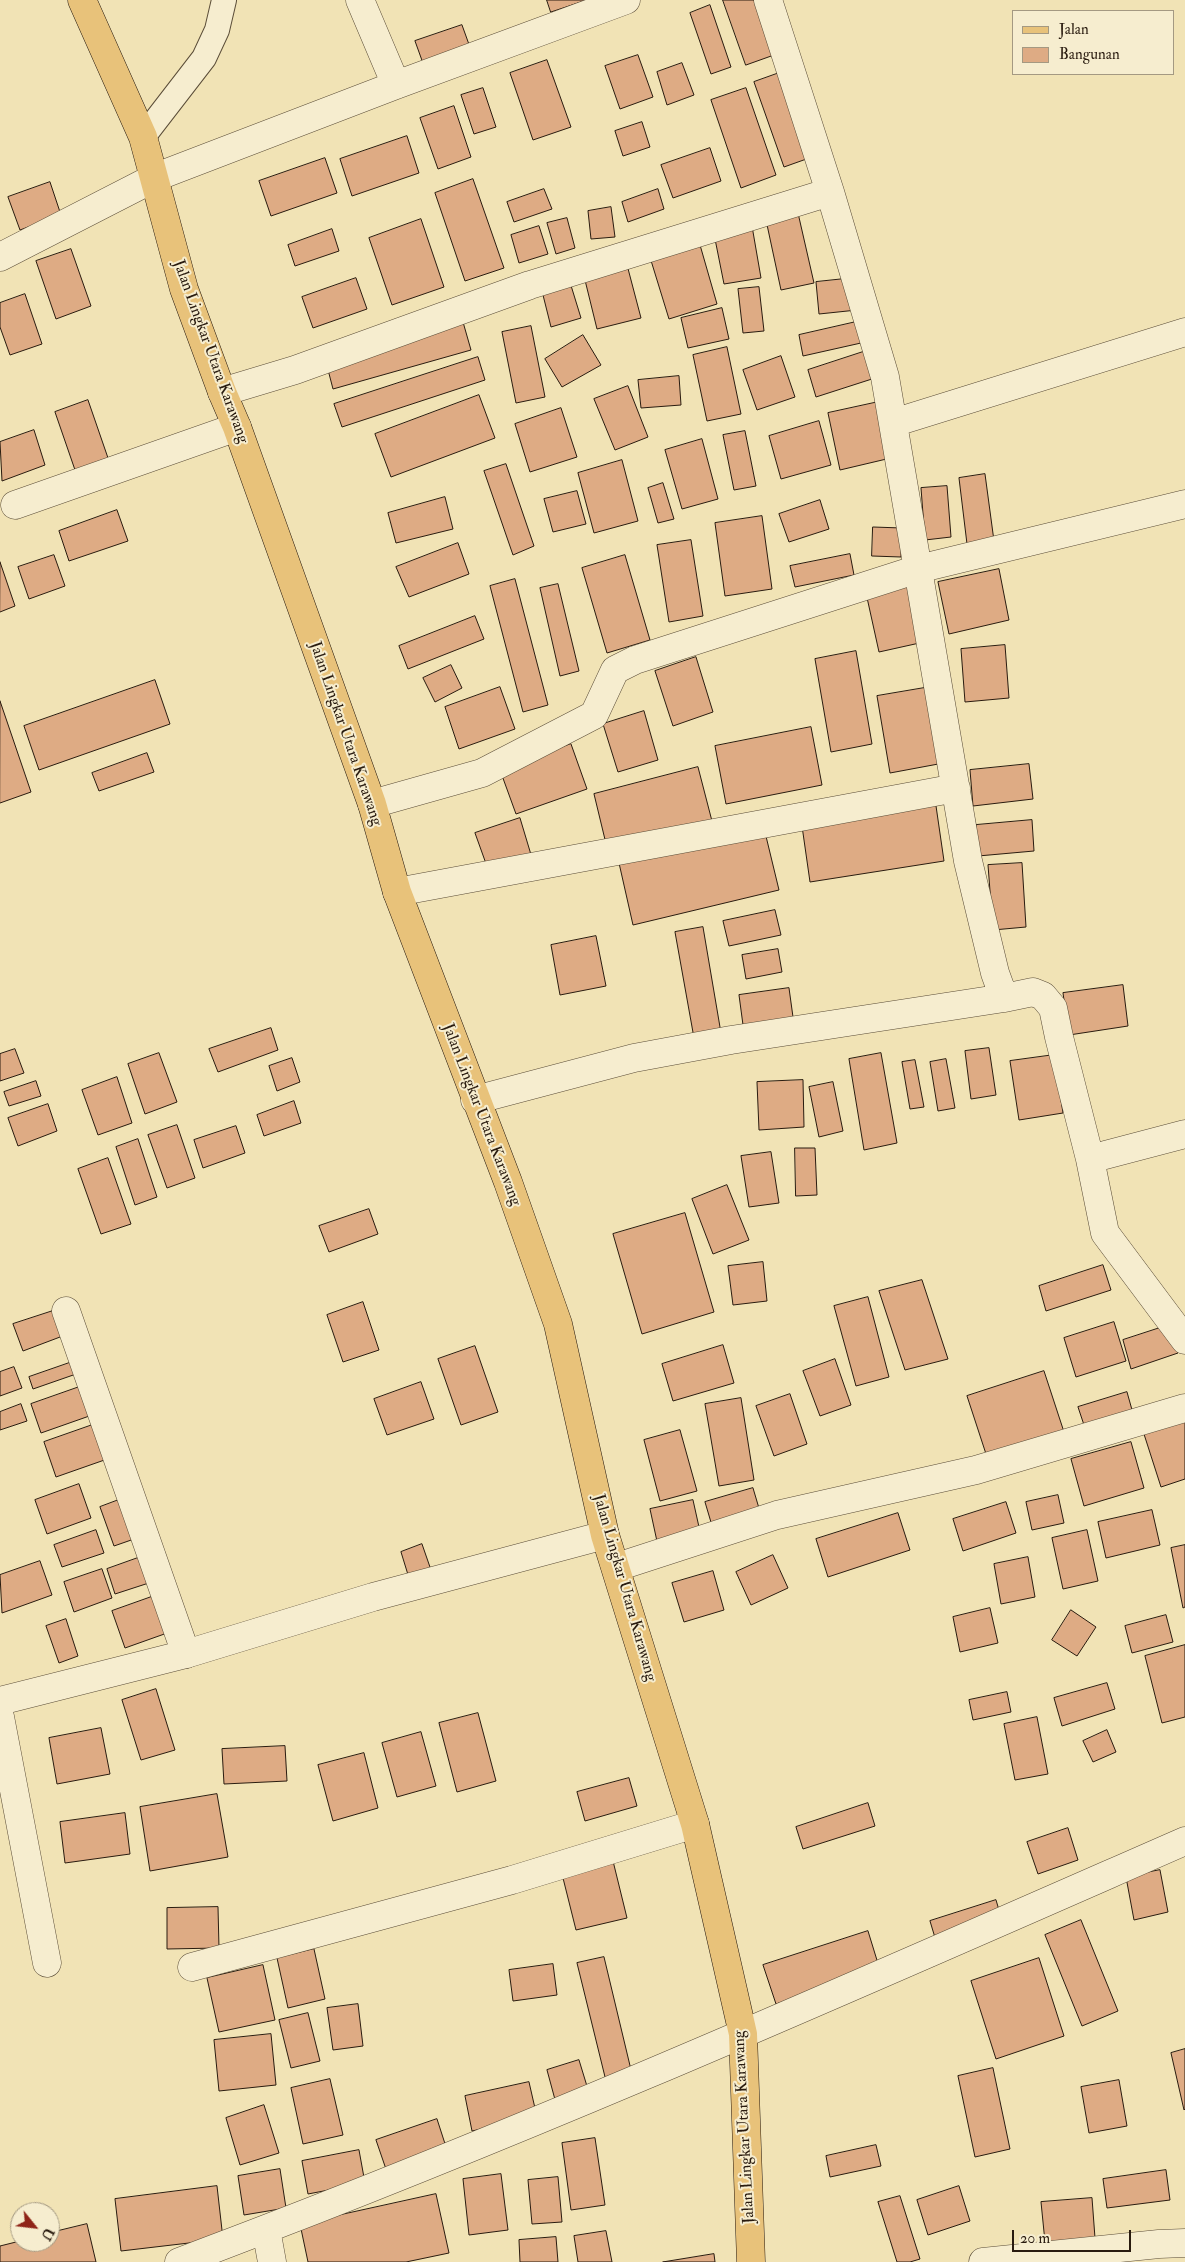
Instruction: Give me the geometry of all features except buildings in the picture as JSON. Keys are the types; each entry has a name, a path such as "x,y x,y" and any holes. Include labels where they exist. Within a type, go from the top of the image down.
{"main road":[{"name":"Jalan Lingkar Utara Karawang","path":"82,0 143,136 156,177 184,289 237,427 372,804 396,892 508,1182 558,1324 605,1535 617,1567 695,1824 743,2034 751,2262"}],"street":[{"path":"360,0 396,85"},
{"path":"0,257 156,177 396,85 626,0"},
{"path":"768,0 830,192 885,377 968,860 995,973 1004,998"},
{"path":"222,392 295,370 530,285 830,192"},
{"path":"893,423 1185,332"},
{"path":"15,505 237,427"},
{"path":"372,804 482,773 594,715 614,670 636,660 918,569 1185,504"},
{"path":"396,892 956,788"},
{"path":"475,1100 634,1058 731,1040 1033,992 1043,996 1053,1008 1090,1159 1105,1233 1185,1340"},
{"path":"1090,1159 1185,1134"},
{"path":"66,1311 186,1654"},
{"path":"617,1567 777,1514 976,1470 1185,1408"},
{"path":"0,1700 186,1654 372,1597 605,1535"},
{"path":"0,1717 47,1963"},
{"path":"192,1967 512,1880 695,1824"},
{"path":"179,2262 266,2229 743,2034 1185,1841"},
{"path":"266,2229 272,2262"},
{"path":"984,2262 1185,2243"}],"lane":[{"path":"143,136 204,58 217,30 224,0"}]}
